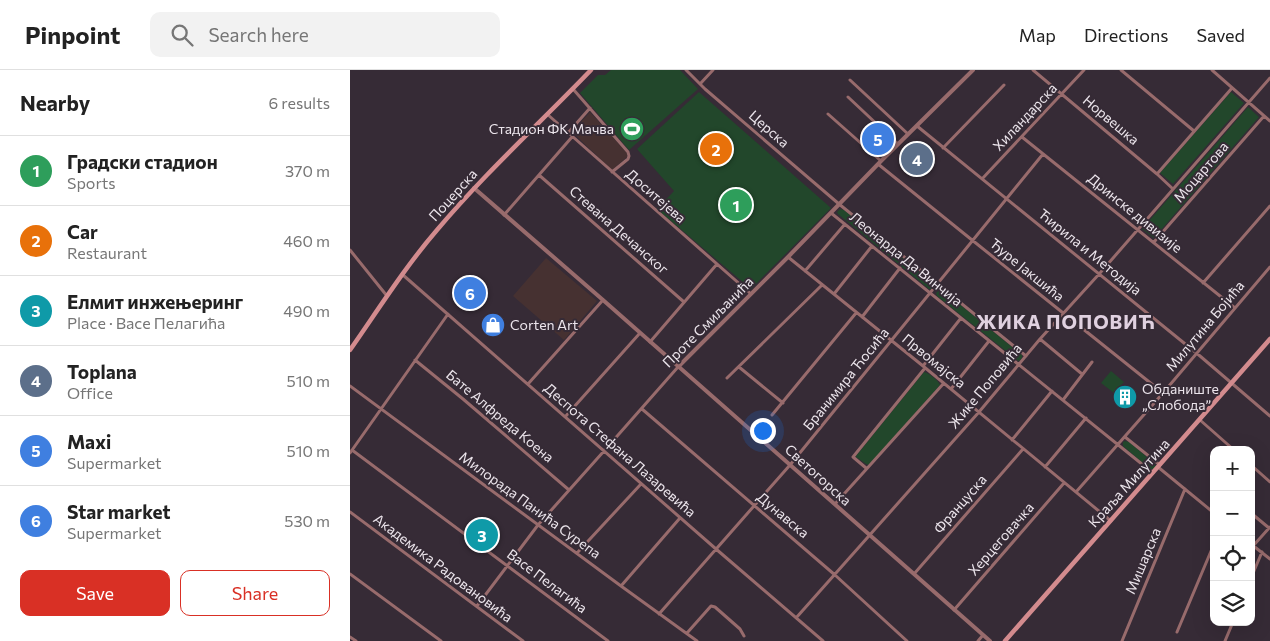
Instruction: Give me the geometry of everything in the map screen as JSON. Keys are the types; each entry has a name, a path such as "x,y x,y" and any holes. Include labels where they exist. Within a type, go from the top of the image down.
{"main road":[{"name":"Поцерска","path":"350,350 425,244 474,188 591,70"},
{"name":"Краља Милутина","path":"1005,641 1270,340"}],"street":[{"name":"Церска","path":"686,70 839,204"},
{"path":"700,84 713,70"},
{"name":"Проте Смиљанића","path":"477,606 538,525 678,367 972,70"},
{"name":"Норвешка","path":"1033,70 1173,189"},
{"name":"Хиландарска","path":"982,179 1084,70"},
{"path":"1121,70 1194,131"},
{"path":"1212,70 1270,121"},
{"name":"Жике Поповића","path":"796,618 979,412 1040,339 1270,78"},
{"path":"850,80 908,134"},
{"path":"943,148 1004,85"},
{"path":"1157,174 1232,88"},
{"path":"573,89 629,154 628,159 612,172"},
{"path":"848,97 898,144"},
{"path":"568,133 590,108"},
{"name":"Доситејева","path":"547,114 751,294"},
{"name":"Ђуре Јакшића","path":"828,114 880,162 972,240 1164,393"},
{"name":"Моцартова","path":"1154,242 1264,116"},
{"name":"Ћирила и Методија","path":"917,126 1196,353 1270,416"},
{"name":"Дринске дивизије","path":"1022,136 1235,308"},
{"path":"504,215 572,137"},
{"name":"Бранимира Ћосића","path":"659,614 790,465 892,342 972,240 1043,154"},
{"name":"Стевана Дечанског","path":"539,175 684,302"},
{"name":"Светогорска","path":"474,188 990,641"},
{"name":"Леонарда Да Винчија","path":"839,204 1026,356"},
{"path":"1203,283 1270,206"},
{"name":"Леонарда Да Винчија","path":"831,213 1153,473"},
{"path":"805,271 846,224"},
{"path":"834,294 872,246"},
{"path":"350,250 387,296"},
{"name":"Првомајска","path":"788,257 1111,521"},
{"path":"650,342 717,264"},
{"name":"Милутина Бојића","path":"1076,492 1164,393 1270,267"},
{"path":"862,317 900,268"},
{"name":"Деспота Стефана Лазаревића","path":"403,275 823,641"},
{"path":"728,378 822,285"},
{"path":"528,384 603,300"},
{"path":"772,415 856,313"},
{"path":"351,453 356,443 448,314"},
{"path":"866,468 852,457 962,318"},
{"path":"565,417 640,333"},
{"path":"1040,339 1082,374"},
{"path":"951,389 990,340"},
{"name":"Бате Алфреда Коена","path":"415,360 569,490"},
{"path":"1063,400 1092,362"},
{"path":"739,368 783,403"},
{"path":"834,505 944,383"},
{"name":"Милорада Панића Сурепа","path":"350,386 697,641"},
{"path":"1012,440 1052,391"},
{"name":"Дунавска","path":"642,409 835,575 907,641"},
{"path":"1045,467 1086,418"},
{"path":"1200,420 1229,446"},
{"path":"1125,437 1210,510"},
{"path":"356,443 356,454"},
{"name":"Француска","path":"914,574 1024,449"},
{"name":"Васе Пелагића","path":"351,453 356,454 608,641"},
{"path":"1255,469 1270,482"},
{"name":"Херцеговачка","path":"954,610 1064,483"},
{"path":"577,553 641,484"},
{"name":"Мишарска","path":"1122,641 1185,490"},
{"name":"Академика Радовановића","path":"350,512 523,641"},
{"path":"1255,516 1269,527 1255,542"},
{"path":"621,586 680,518"},
{"path":"1255,547 1270,559"},
{"path":"1255,569 1262,552"},
{"path":"1177,632 1210,554"},
{"path":"350,574 441,641"},
{"path":"687,633 711,606 715,607 740,629 744,636"},
{"path":"1225,641 1231,626"},
{"path":"978,641 983,635"},
{"path":"350,637 356,641"}],"shaded area":[{"path":"590,112 627,153 627,157 612,170 572,132"},
{"path":"546,258 597,301 564,340 513,296"}],"green space":[{"name":"Стадион ФК Мачва","path":"611,70 680,70 698,89 629,150 580,93 598,75 605,75"},
{"path":"699,92 831,208 751,289 657,209 674,191 637,149"},
{"path":"1231,92 1244,103 1173,184 1160,173"},
{"path":"1248,107 1259,117 1154,238 1142,229"},
{"path":"840,209 844,210 933,283 934,285 931,289 838,214 837,212"},
{"path":"942,290 1022,355 1022,358 1019,361 1017,360 937,296 936,293"},
{"path":"1111,371 1124,382 1114,393 1101,383"},
{"path":"924,372 933,377 940,385 869,465 856,457 856,456"},
{"path":"1125,441 1129,442 1154,463 1156,467 1150,469 1123,446"}],"place":[{"name":"Стадион ФК Мачва","path":"632,129"},
{"name":"Maxi","path":"878,139"},
{"name":"Car","path":"716,149"},
{"name":"Toplana","path":"917,159"},
{"name":"Градски стадион","path":"736,205"},
{"name":"Star market","path":"470,293"},
{"name":"Corten Art","path":"493,325"},
{"name":"Обданиште „Слобода”","path":"1125,397"},
{"name":"Елмит инжењеринг","path":"482,535"}],"district":[{"name":"ЖИКА ПОПОВИЋ","path":"1066,322"}]}
